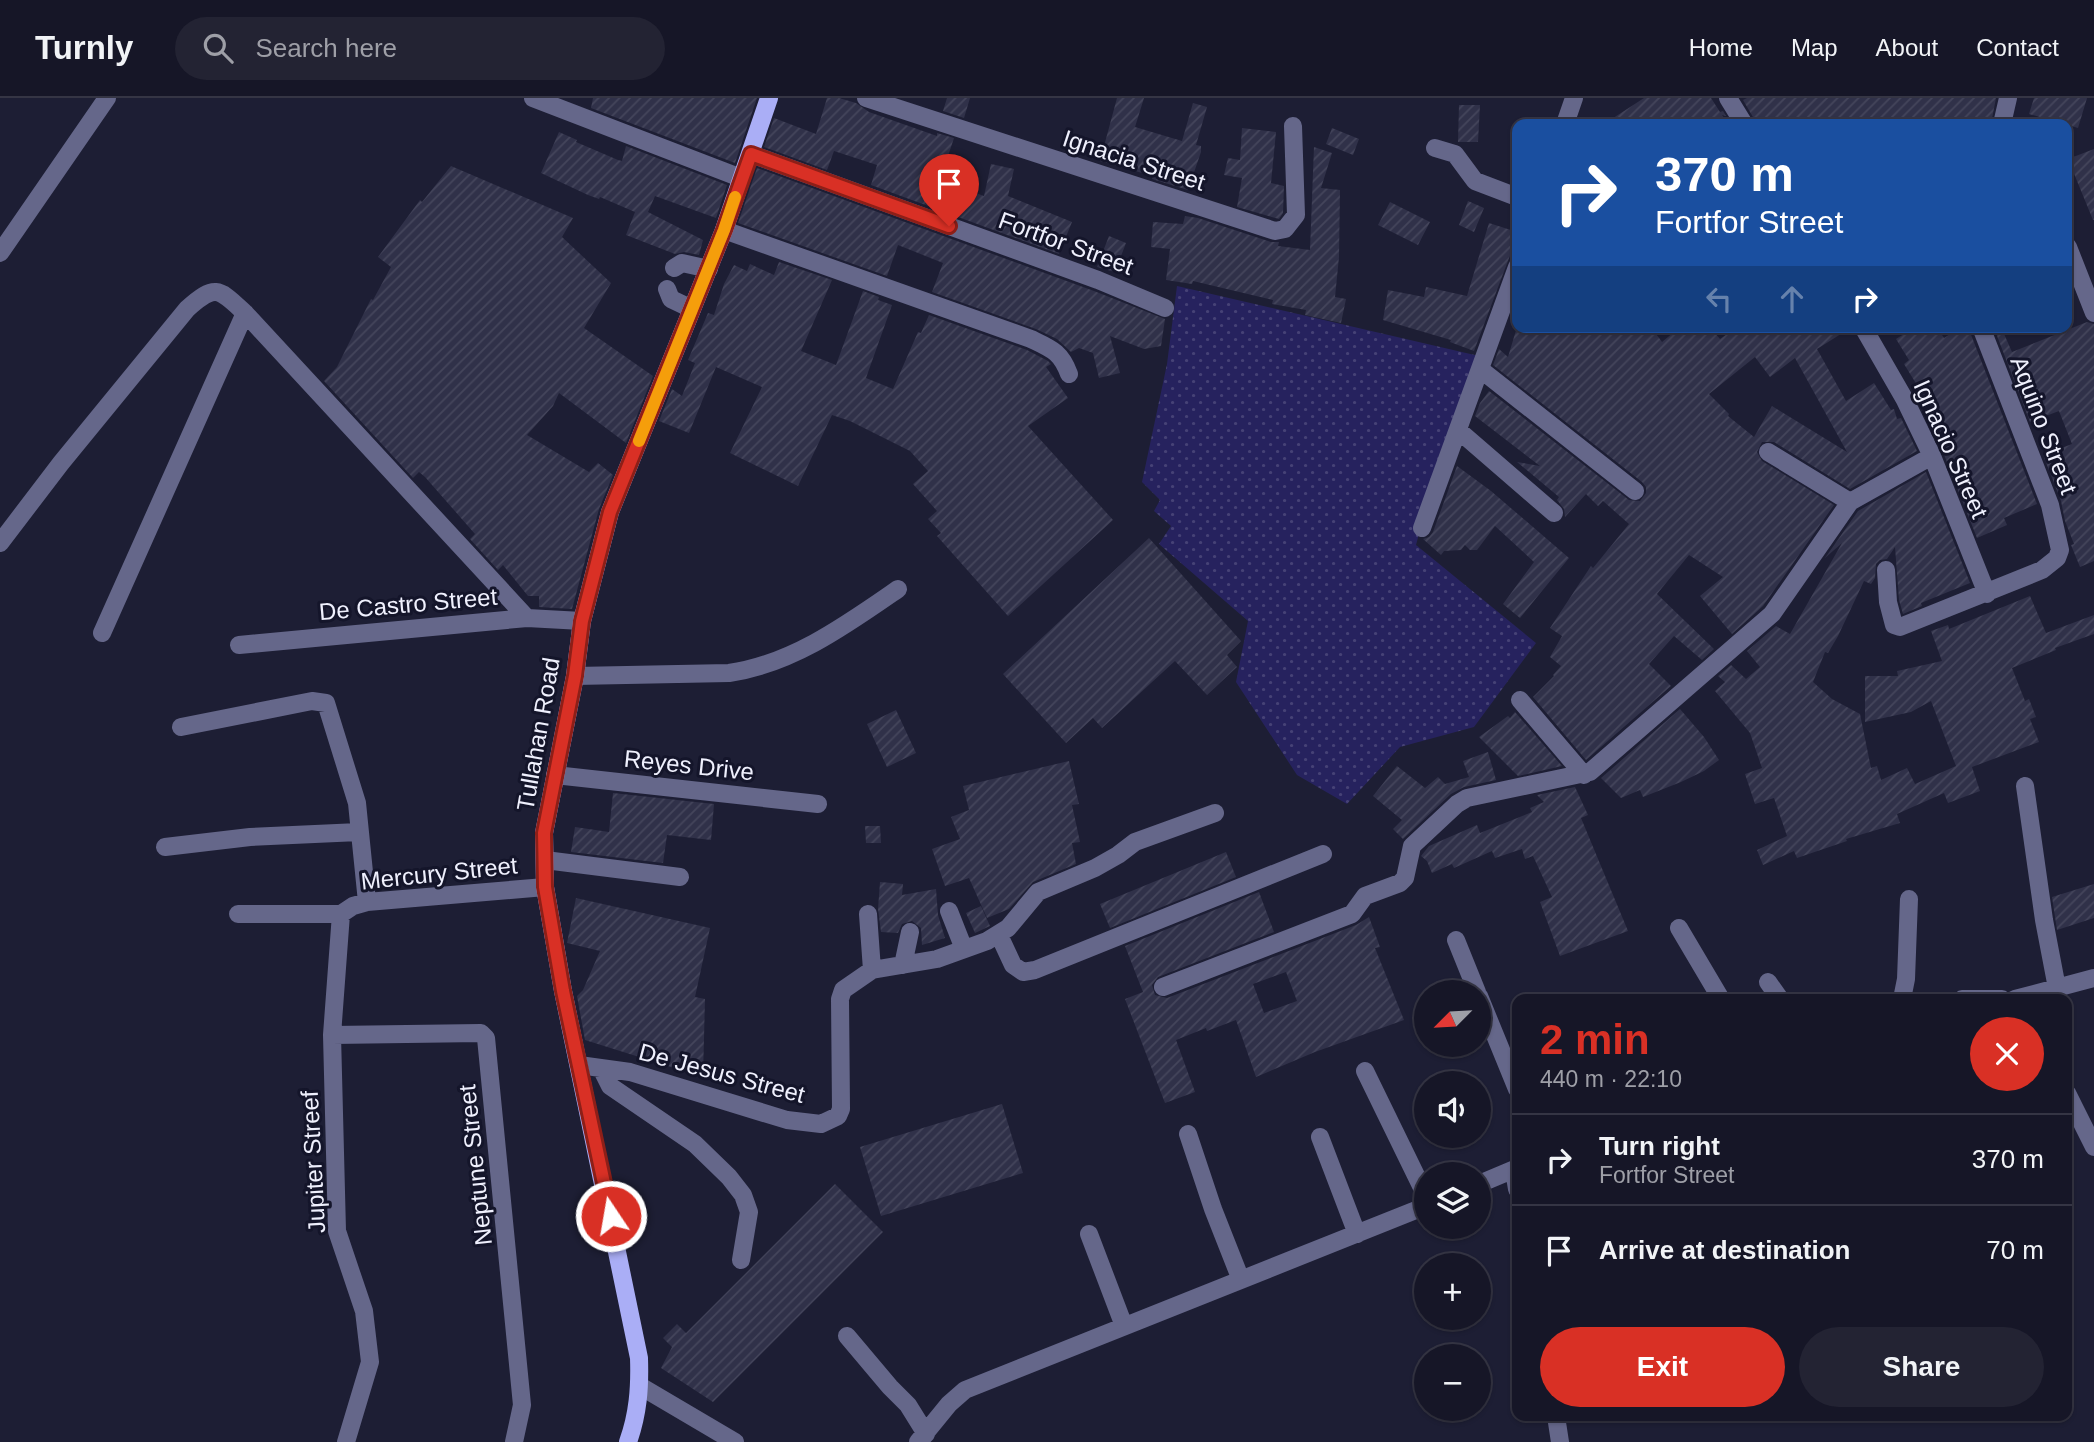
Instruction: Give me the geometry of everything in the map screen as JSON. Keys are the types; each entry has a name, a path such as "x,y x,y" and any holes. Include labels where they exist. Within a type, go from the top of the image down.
{"main road":[{"name":"Tullahan Road","path":"628,1442 636,1419 640,1386 639,1358 545,887 544,833 575,676 582,621 610,512 724,230 769,98"}],"street":[{"path":"0,253 107,98"},
{"path":"533,98 741,178"},
{"name":"Ignacia Street","path":"866,98 1275,231 1285,229 1296,215 1293,126"},
{"path":"1567,119 1574,98"},
{"path":"1728,98 1741,119"},
{"path":"2003,119 2008,98"},
{"path":"1435,148 1455,154 1475,181 1512,195"},
{"name":"Fortfor Street","path":"751,154 1098,279 1166,308"},
{"path":"724,230 1031,339 1050,348 1063,359 1069,374"},
{"path":"2072,257 2094,313"},
{"path":"674,268 682,263 709,269"},
{"path":"1422,528 1512,281"},
{"path":"667,289 668,297 692,309"},
{"path":"0,543 61,463 187,309 212,291 221,291 245,313 527,618"},
{"path":"102,633 245,313"},
{"name":"Ignacio Street","path":"1866,333 1905,400 1932,456 1987,594"},
{"name":"Aquino Street","path":"1886,570 1890,618 1894,625 1900,627 2042,570 2057,558 2060,550 2049,505 1983,333"},
{"path":"1480,369 1635,491"},
{"path":"1458,430 1554,513"},
{"path":"1768,452 1850,502"},
{"path":"1163,988 1356,912 1365,896 1400,883 1405,878 1412,846 1457,803 1467,798 1584,775 1596,767 1772,614 1850,502 1932,456"},
{"path":"575,676 729,673 750,670 779,661 807,646 858,617 898,589"},
{"name":"De Castro Street","path":"239,645 527,618 582,621"},
{"path":"1520,700 1584,775"},
{"path":"181,727 312,701 326,703 357,803 366,902"},
{"name":"Reyes Drive","path":"555,775 818,804"},
{"path":"2025,786 2044,920 2057,988"},
{"path":"1215,813 1135,842 1095,868 1038,892 1003,931 1013,965 1023,972 1035,970 1323,854"},
{"path":"165,847 250,837 359,832"},
{"path":"545,860 680,877"},
{"name":"Mercury Street","path":"341,914 366,902 545,887"},
{"path":"1903,994 1909,899"},
{"path":"949,911 964,949"},
{"path":"238,914 341,914"},
{"name":"Jupiter Streef","path":"341,914 332,1035 337,1231 364,1311 370,1362 346,1442"},
{"path":"868,914 872,970"},
{"path":"1679,928 1718,994"},
{"name":"De Jesus Street","path":"579,1065 630,1072 786,1120 821,1124 829,1122 838,1116 841,1109 840,999 843,990 872,970 937,959 1003,931"},
{"path":"903,965 910,932"},
{"path":"1456,940 1472,980"},
{"path":"2034,994 2094,978"},
{"path":"1768,982 1776,994"},
{"path":"1491,1026 1512,1077"},
{"name":"Neptune Street","path":"332,1035 481,1033 486,1038 522,1405 514,1442"},
{"path":"601,1068 610,1086 695,1144 729,1177 743,1195 749,1212 741,1260"},
{"path":"1365,1071 1414,1171"},
{"path":"2072,1103 2094,1147"},
{"path":"1188,1134 1241,1280"},
{"path":"1320,1137 1357,1234"},
{"path":"1491,1179 1512,1171"},
{"path":"847,1336 908,1405 922,1438 949,1404 965,1390 1414,1211"},
{"path":"1089,1234 1124,1326"},
{"path":"640,1386 735,1442"},
{"path":"1557,1421 1560,1442"}],"shaded area":[{"path":"1177,286 1479,356 1428,500 1416,545 1536,643 1474,727 1400,747 1347,804 1297,775 1236,682 1248,621 1159,544 1171,526 1154,511 1160,500 1142,482 1167,364"}],"building":[{"path":"593,98 757,98 735,163 591,108"},
{"path":"827,98 856,103 869,112 937,136 937,133 954,138 940,180 984,196 991,164 1014,169 1008,196 1072,222 1059,254 871,185 877,165 834,151 827,170 764,147 774,118 816,134"},
{"path":"947,98 970,98 964,118 943,111"},
{"path":"1117,98 1144,98 1135,127 1182,141 1193,103 1207,107 1196,145 1201,146 1201,152 1188,190 1152,179 1153,176 1100,161"},
{"path":"1644,98 1711,98 1726,116 1722,115 1725,119 1612,119"},
{"path":"1996,98 1992,119 1754,119 1743,100"},
{"path":"2034,98 2087,98 2078,128 2072,126 2072,119 2046,119 2029,114"},
{"path":"1459,105 1480,105 1478,142 1458,142"},
{"path":"1242,128 1276,132 1271,183 1284,186 1283,213 1279,219 1237,207 1242,178 1224,175 1228,158 1240,160"},
{"path":"1332,128 1359,139 1353,155 1326,144"},
{"path":"559,132 618,160 622,161 626,146 727,185 716,218 655,196 648,212 703,240 699,255 684,252 675,254 626,235 635,212 600,197 599,199 588,195 541,173"},
{"path":"1314,147 1332,153 1321,188 1340,190 1339,257 1335,297 1346,299 1341,323 1305,315 1306,310 1272,304 1273,300 1193,281 1192,284 1166,280 1170,249 1151,247 1153,222 1183,224 1185,216 1198,218 1271,242 1279,242 1278,246 1310,250"},
{"path":"2094,149 2094,220 2072,169 2072,157"},
{"path":"451,166 573,218 562,237 611,283 584,328 653,376 626,443 559,393 553,406 527,435 589,472 598,463 613,475 599,509 572,609 539,607 539,596 528,596 503,565 498,570 470,539 475,534 425,477 419,472 413,478 324,381 337,367 371,299 373,300 391,267 378,257 420,200 422,202"},
{"path":"757,168 1165,319 1161,346 1144,349 1110,336 1120,373 1099,378 1093,353 1079,348 1071,352 1057,339 1036,329 932,292 943,263 898,245 887,276 738,223"},
{"path":"1468,201 1484,208 1474,232 1459,225"},
{"path":"1390,202 1430,222 1418,245 1378,225"},
{"path":"1489,223 1512,230 1512,250 1474,351 1450,342 1451,340 1383,320 1388,290 1424,297 1426,287 1467,296"},
{"path":"1109,236 1126,243 1115,272 1097,267"},
{"path":"779,262 832,280 801,351 836,365 863,291 892,305 866,378 893,389 918,332 921,333 929,315 1027,350 1048,361 1051,364 1046,367 1068,398 1028,426 1113,520 1008,616 937,536 941,533 928,519 937,511 913,484 928,471 910,451 832,415 798,486 730,453 762,387 716,367 689,433 659,421 672,389 682,396 695,363 688,360 708,313 714,315 724,284 734,265 747,271 750,264 774,275"},
{"path":"2087,322 2094,324 2094,561 2080,567 2071,545 2074,544 2061,501 2043,455 2072,444 2059,411 2030,422 1996,333 2004,333 2012,352 2060,333 2072,333 2072,328"},
{"path":"1515,333 1655,333 1662,342 1673,333 1715,333 1720,339 1728,333 1842,333 1817,349 1846,401 1874,383 1891,410 1894,409 1897,419 1901,418 1917,451 1850,489 1774,442 1762,442 1757,452 1762,461 1834,505 1763,606 1732,634 1700,596 1723,577 1689,555 1657,594 1714,649 1702,660 1674,636 1649,664 1671,686 1586,760 1533,697 1561,666 1550,657 1562,636 1550,628 1591,566 1593,568 1629,524 1603,501 1598,506 1586,494 1565,517 1564,509 1557,500 1559,497 1517,462 1540,466 1475,416 1480,403 1489,391 1629,500 1640,501 1646,493 1646,487 1493,365 1499,349 1508,357","holes":["1755,357 1770,377 1795,358 1847,452 1772,406 1754,437 1728,416 1709,394"]},
{"path":"1906,333 1941,333 1944,338 1952,333 1970,333 2037,504 2004,518 2007,525 1977,538 1943,452 1923,410 1929,408 1925,398 1904,364 1909,360 1896,339"},
{"path":"1457,466 1491,491 1569,558 1520,618 1503,604 1534,562 1495,526 1477,550 1470,550 1465,545 1461,550 1444,551 1441,555 1423,539 1433,532"},
{"path":"1926,472 1970,583 1921,603 1922,606 1903,614 1899,600 1895,547 1887,559 1876,564 1875,578 1871,584 1864,581 1838,636 1828,653 1825,652 1813,682 1832,699 1860,714 1871,768 1877,766 1881,780 1907,768 1915,784 1956,766 1931,701 1911,712 1865,722 1865,676 1898,676 1897,671 1942,661 1931,631 1948,625 1949,629 2030,596 2046,633 2094,615 2094,634 2012,668 2025,701 2029,699 2036,717 2030,719 2039,742 1972,767 1980,791 1948,803 1944,793 1897,814 1900,823 1846,839 1847,841 1797,858 1794,851 1763,865 1757,850 1787,836 1774,798 1755,804 1745,774 1762,768 1750,733 1715,691 1725,682 1718,676 1731,665 1746,679 1760,667 1747,651 1776,626 1790,634 1842,543 1825,558 1858,511"},
{"path":"1149,538 1241,641 1227,655 1237,667 1207,695 1175,661 1102,728 1093,718 1066,743 1003,674"},
{"path":"1680,709 1719,760 1704,771 1643,797 1640,790 1621,798 1601,778"},
{"path":"896,710 916,753 887,767 867,724"},
{"path":"1515,712 1562,766 1518,776 1479,737"},
{"path":"1488,752 1496,780 1464,787 1451,794 1403,839 1393,829 1402,820 1373,796 1397,766 1425,788 1438,777 1445,784 1469,777 1463,761"},
{"path":"1069,761 1079,804 1072,805 1080,842 1072,843 1076,864 1033,882 1009,909 987,918 969,878 945,886 932,849 960,839 951,817 969,810 963,786"},
{"path":"1575,787 1588,815 1581,818 1628,931 1560,956 1540,902 1552,897 1533,856 1525,859 1522,849 1495,858 1492,851 1454,868 1452,864 1432,873 1427,861 1421,856 1429,846 1477,825 1480,833 1532,812 1530,808 1544,802 1537,795"},
{"path":"613,793 714,804 711,840 667,835 663,863 571,852 575,827 609,832"},
{"path":"865,826 880,826 881,843 866,843"},
{"path":"1226,852 1236,877 1110,928 1100,904"},
{"path":"880,882 903,884 902,895 936,889 938,915 945,938 922,945 921,928 912,921 902,924 898,933 881,932 878,909"},
{"path":"2094,884 2094,918 2057,930 2052,897"},
{"path":"1259,892 1274,932 1158,977 1152,985 1155,995 1167,998 1356,925 1369,917 1380,947 1375,948 1404,1020 1315,1052 1256,1077 1236,1020 1207,1031 1206,1028 1176,1040 1195,1092 1165,1103 1125,999 1143,992 1125,946","holes":["1286,972 1297,1001 1264,1013 1253,984"]},
{"path":"576,898 710,928 695,997 705,999 703,1077 585,1040 577,996 583,990 600,951 567,943"},
{"path":"981,906 990,926 975,933 966,913"},
{"path":"1002,1104 1023,1173 881,1216 860,1147"},
{"path":"835,1184 883,1232 713,1402 661,1368 672,1347 663,1338 677,1324 686,1333"}],"slow traffic":[{"path":"639,441 735,197"}],"route":[{"path":"611,1216 563,991 545,887 544,833 575,676 582,621 610,512 724,230 751,154 949,226"}]}
